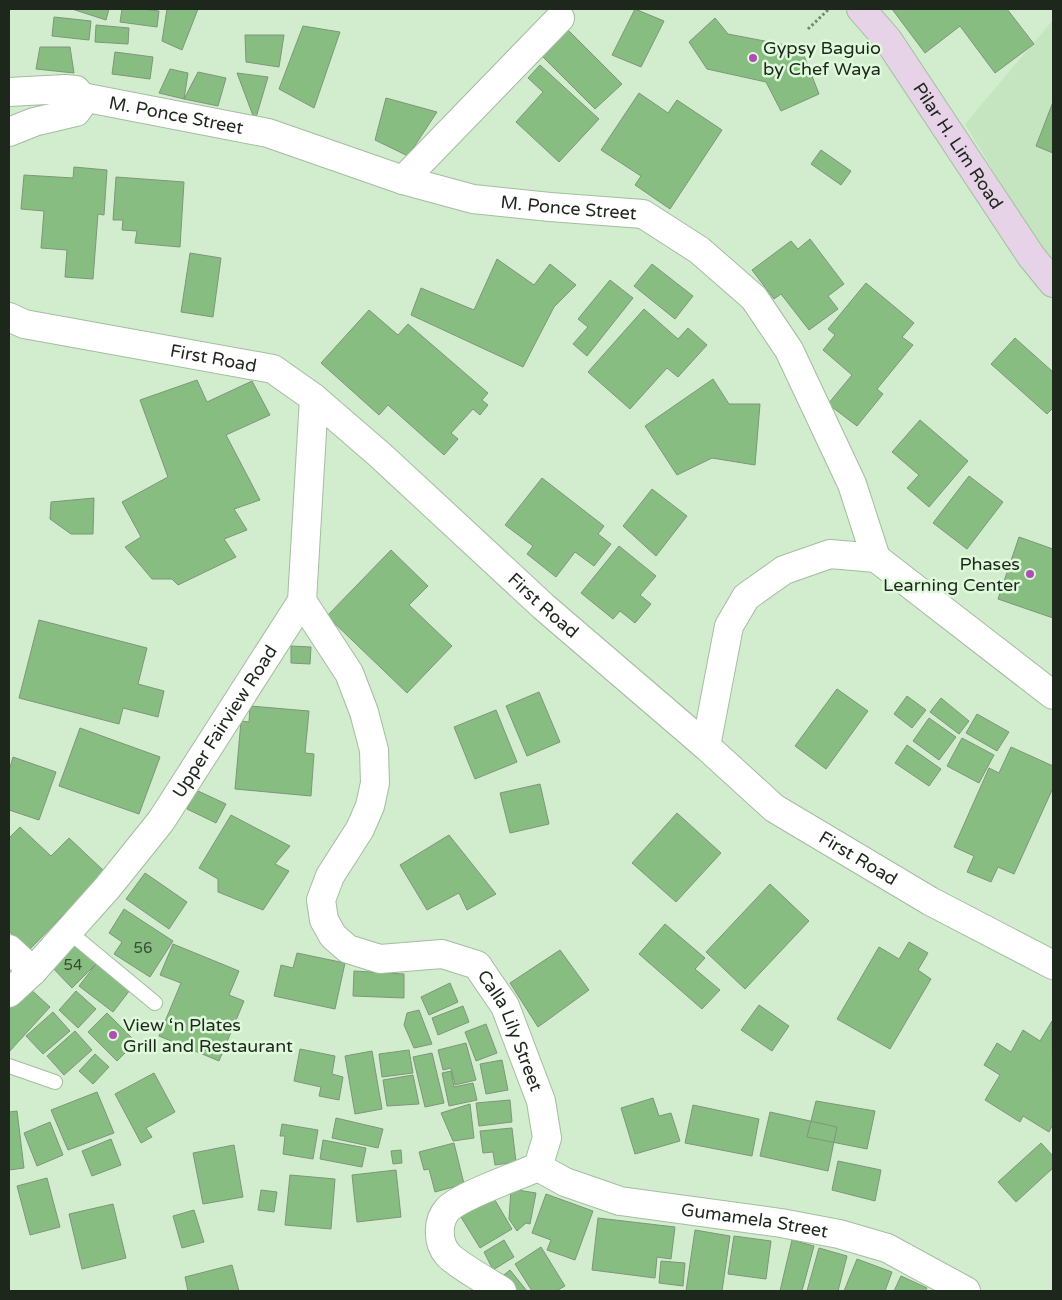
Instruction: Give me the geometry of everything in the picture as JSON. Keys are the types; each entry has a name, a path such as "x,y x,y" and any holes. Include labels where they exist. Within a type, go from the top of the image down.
{"main road":[{"name":"Pilar H. Lim Road","path":"861,9 888,40 1031,256 1053,283"}],"street":[{"path":"403,180 560,18"},
{"name":"M. Ponce Street","path":"9,92 76,90 82,97 268,133 403,180 474,199 643,214 699,250 754,298 789,350 852,484 876,558"},
{"path":"9,132 34,122 76,112 81,105 82,97"},
{"name":"First Road","path":"9,317 24,324 273,369 314,398 380,455 544,607 706,746 774,808 930,901 1053,965"},
{"name":"Upper Fairview Road","path":"9,992 33,971 108,887 161,821 302,601 314,398"},
{"path":"706,746 729,626 746,597 784,570 830,554 876,558 1053,694"},
{"name":"Calla Lily Street","path":"302,601 349,673 364,712 374,750 375,782 370,806 360,829 330,876 321,900 324,920 333,936 348,949 380,959 442,954 477,965 505,1006 541,1101 547,1138 538,1167"},
{"path":"9,949 33,971"},
{"path":"502,1291 447,1254 439,1237 441,1221 449,1209 467,1198 538,1167"},
{"name":"Gumamela Street","path":"538,1167 565,1182 620,1201 781,1223 839,1234 887,1248 966,1291"}],"lane":[{"path":"68,931 155,1003"},
{"path":"9,1066 55,1082"}],"path":[{"path":"808,29 829,9"}],"shaded area":[{"path":"1053,20 1053,262 1042,251 965,124"}],"building":[{"path":"72,9 109,9 106,20"},
{"path":"122,9 159,11 157,27 120,22"},
{"path":"167,9 198,9 182,50 162,41"},
{"path":"635,9 664,21 641,67 612,55"},
{"path":"892,9 1007,9 1034,44 995,73 960,26 925,53"},
{"path":"54,17 91,21 89,40 52,36"},
{"name":"Gypsy Baguio by Chef Waya","path":"715,18 728,34 801,48 819,94 781,111 766,82 707,69 689,42"},
{"path":"96,25 129,28 128,44 95,42"},
{"path":"303,26 340,32 314,108 279,89"},
{"path":"565,27 622,84 595,109 539,53"},
{"path":"245,35 284,35 279,67 246,62"},
{"path":"40,47 70,47 74,73 36,69"},
{"path":"115,52 153,57 150,79 112,74"},
{"path":"540,65 599,119 559,162 516,122 543,92 528,78"},
{"path":"170,69 188,73 184,99 159,93"},
{"path":"198,72 226,78 218,106 184,99"},
{"path":"237,73 268,77 255,121"},
{"path":"639,93 668,113 677,100 722,130 670,209 635,185 641,176 601,150"},
{"path":"386,98 437,112 408,156 375,140"},
{"path":"1053,102 1053,153 1036,146"},
{"path":"821,150 851,171 841,185 811,164"},
{"path":"74,167 107,170 104,215 98,214 93,279 65,277 67,250 41,248 44,211 21,209 24,175 73,178"},
{"path":"116,177 184,182 180,247 135,243 137,231 122,230 123,220 113,220"},
{"path":"810,239 844,284 828,296 838,309 809,330 781,294 774,299 752,270 791,241 798,249"},
{"path":"190,253 221,258 213,317 181,312"},
{"path":"497,259 534,285 550,264 576,285 554,307 523,367 411,315 421,288 474,310"},
{"path":"652,264 693,296 675,319 634,286"},
{"path":"610,280 633,298 587,356 573,344 588,327 578,319"},
{"path":"866,283 914,323 902,337 913,345 877,389 883,394 857,426 828,404 852,375 823,350 835,335 828,329"},
{"path":"644,309 678,339 688,328 707,345 678,377 667,368 630,409 588,372"},
{"path":"369,310 398,335 408,324 488,393 482,400 488,405 480,415 473,409 451,433 458,439 444,455 388,405 379,415 321,363"},
{"path":"1015,338 1053,372 1053,408 1047,414 991,364"},
{"path":"713,379 729,404 760,404 755,465 712,458 677,475 645,426"},
{"path":"197,380 207,402 252,381 270,415 226,435 260,500 234,509 247,530 224,539 236,557 178,585 172,579 152,579 125,547 141,537 122,502 168,477 140,400"},
{"path":"920,420 968,461 929,507 907,488 919,475 892,452"},
{"path":"969,476 1003,502 967,549 933,523"},
{"path":"542,478 604,526 598,534 611,544 594,566 575,552 556,577 527,554 533,546 505,525"},
{"path":"652,489 687,516 656,556 623,526"},
{"path":"94,498 93,534 71,534 50,519 51,502"},
{"name":"Phases Learning Center","path":"1019,537 1053,549 1053,618 998,599"},
{"path":"619,546 656,576 640,595 651,604 635,623 620,611 613,619 581,593"},
{"path":"391,550 428,586 409,605 452,646 407,693 327,616"},
{"path":"39,620 147,648 138,684 164,691 158,717 123,708 119,724 19,698"},
{"path":"291,646 311,647 310,664 291,663"},
{"path":"837,689 868,711 826,769 795,746"},
{"path":"539,692 560,742 527,756 506,706"},
{"path":"907,696 926,710 912,728 894,714"},
{"path":"941,698 969,721 959,734 930,712"},
{"path":"250,706 309,711 305,753 314,754 311,796 235,789 241,721 249,722"},
{"path":"496,710 517,762 475,779 454,727"},
{"path":"977,714 1009,732 997,751 966,733"},
{"path":"929,718 956,737 939,760 913,741"},
{"path":"80,728 160,757 139,814 59,786"},
{"path":"962,738 994,755 979,783 947,766"},
{"path":"907,745 941,769 929,786 895,763"},
{"path":"1011,747 1053,766 1053,788 1014,874 998,867 991,882 967,872 974,856 954,847 989,768 999,773"},
{"path":"13,757 56,772 39,820 9,810 9,771"},
{"path":"540,784 549,824 510,833 500,793"},
{"path":"196,790 226,804 216,823 187,809"},
{"path":"677,813 721,853 676,902 632,863"},
{"path":"231,815 290,846 275,864 289,871 263,910 218,892 218,879 199,868"},
{"path":"20,827 51,856 69,838 105,872 29,950 9,931 9,838"},
{"path":"449,835 496,894 467,910 459,893 427,910 400,865"},
{"path":"145,873 187,902 169,929 126,899"},
{"path":"770,884 809,921 745,989 706,952"},
{"path":"124,909 173,941 150,977 114,954 122,942 109,933"},
{"path":"665,924 705,958 695,969 720,990 702,1009 639,954"},
{"path":"73,942 96,964 72,988 50,965"},
{"path":"909,942 928,953 918,970 931,979 890,1049 837,1019 879,947 899,959"},
{"path":"173,944 239,971 229,995 244,1001 219,1061 159,1036 181,983 160,975"},
{"path":"560,950 589,990 538,1027 510,983"},
{"path":"297,953 345,963 335,1009 274,996 281,965 293,968"},
{"path":"96,964 130,990 113,1012 79,986"},
{"path":"354,971 404,974 404,998 353,996"},
{"path":"450,983 458,1002 429,1015 421,997"},
{"path":"27,986 50,1007 9,1052 9,1006"},
{"path":"76,991 96,1009 78,1028 59,1010"},
{"path":"759,1005 789,1026 772,1051 741,1030"},
{"path":"463,1006 469,1022 438,1035 432,1018"},
{"path":"419,1010 432,1044 414,1048 404,1025 407,1013"},
{"path":"53,1012 70,1031 43,1054 26,1036"},
{"path":"107,1013 136,1042 117,1061 88,1032"},
{"path":"1052,1021 1053,1124 1049,1132 1023,1116 1020,1122 985,1100 1000,1075 984,1065 997,1043 1011,1052 1023,1030 1040,1041"},
{"path":"486,1024 497,1053 476,1061 465,1032"},
{"path":"75,1031 92,1050 64,1075 47,1056"},
{"path":"466,1043 476,1080 455,1085 451,1068 443,1070 438,1050"},
{"path":"300,1049 335,1056 332,1074 343,1077 339,1100 319,1096 321,1087 294,1081"},
{"path":"409,1050 413,1073 382,1077 379,1054"},
{"path":"372,1051 382,1109 355,1114 345,1056"},
{"path":"432,1053 444,1103 425,1107 413,1057"},
{"path":"95,1054 109,1067 93,1084 79,1071"},
{"path":"502,1060 508,1090 486,1094 480,1064"},
{"path":"451,1071 454,1087 473,1083 477,1100 449,1106 442,1073"},
{"path":"154,1073 175,1112 146,1128 152,1137 141,1143 115,1094"},
{"path":"413,1075 419,1104 387,1106 383,1080"},
{"path":"97,1092 114,1133 68,1150 51,1110"},
{"path":"653,1098 659,1116 671,1113 680,1141 635,1154 621,1108"},
{"path":"510,1100 512,1122 479,1126 476,1103"},
{"path":"816,1101 875,1111 867,1149 807,1137"},
{"path":"470,1104 474,1138 453,1141 441,1113"},
{"path":"693,1105 759,1119 752,1156 685,1143"},
{"path":"17,1111 24,1168 9,1170 9,1112"},
{"path":"770,1112 837,1127 828,1171 760,1156"},
{"path":"336,1118 383,1129 378,1148 332,1138"},
{"path":"50,1122 63,1155 37,1166 24,1133"},
{"path":"282,1124 318,1130 313,1159 283,1154 285,1136 280,1136"},
{"path":"512,1128 516,1162 495,1165 493,1152 483,1153 480,1131"},
{"path":"111,1139 121,1165 92,1176 82,1151"},
{"path":"323,1140 366,1148 362,1167 320,1159"},
{"path":"454,1143 464,1184 435,1192 429,1169 424,1170 419,1152"},
{"path":"1041,1143 1053,1156 1053,1168 1016,1202 998,1182"},
{"path":"234,1145 243,1197 203,1204 193,1153"},
{"path":"401,1150 402,1163 393,1164 391,1151"},
{"path":"838,1161 881,1170 875,1201 832,1190"},
{"path":"396,1170 401,1217 357,1222 352,1175"},
{"path":"290,1175 335,1179 331,1229 285,1225"},
{"path":"47,1178 60,1227 30,1235 17,1186"},
{"path":"511,1189 536,1193 530,1224 526,1223 517,1231 509,1219"},
{"path":"261,1190 277,1192 274,1212 258,1210"},
{"path":"489,1190 512,1229 480,1248 456,1209"},
{"path":"546,1194 593,1211 575,1260 547,1250 551,1240 532,1233"},
{"path":"113,1204 126,1258 82,1269 69,1214"},
{"path":"194,1210 204,1242 182,1248 173,1216"},
{"path":"598,1218 675,1227 671,1259 657,1257 655,1278 592,1270"},
{"path":"695,1230 730,1236 722,1291 686,1291"},
{"path":"734,1236 771,1241 766,1279 728,1274"},
{"path":"504,1240 514,1257 493,1270 484,1252"},
{"path":"792,1240 814,1246 802,1291 780,1291"},
{"path":"541,1247 565,1286 556,1291 532,1291 515,1264"},
{"path":"819,1248 847,1256 838,1291 807,1291"},
{"path":"857,1259 892,1272 885,1291 844,1291"},
{"path":"661,1261 685,1263 683,1286 659,1283"},
{"path":"232,1265 239,1291 188,1291 185,1277"},
{"path":"510,1270 527,1291 510,1291 500,1278"},
{"path":"901,1276 927,1288 925,1291 894,1291"}],"place":[{"name":"Gypsy Baguio by Chef Waya","path":"753,58"},
{"name":"Phases Learning Center","path":"1030,574"},
{"name":"View ‘n Plates Grill and Restaurant","path":"113,1035"}]}
